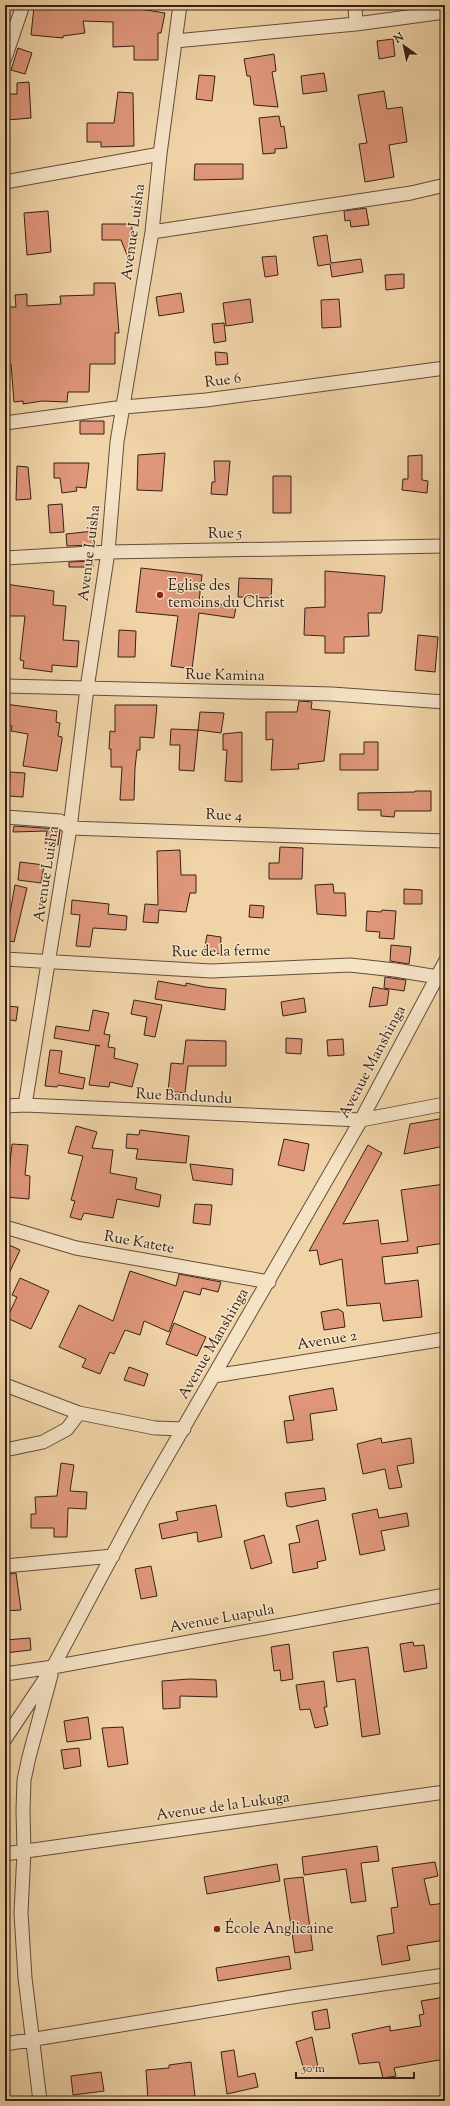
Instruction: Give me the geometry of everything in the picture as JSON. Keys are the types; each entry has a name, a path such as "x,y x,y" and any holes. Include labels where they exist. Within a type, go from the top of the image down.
{"street":[{"path":"5,58 23,5"},
{"name":"Avenue Luisha","path":"25,1105 70,828 87,688 108,552 117,442 152,232 160,154 180,5"},
{"path":"355,5 356,24"},
{"path":"176,41 356,24 445,12"},
{"path":"5,182 160,154"},
{"path":"152,232 411,193 445,185"},
{"name":"Rue 6","path":"5,423 124,407 206,400 445,368"},
{"name":"Rue 5","path":"5,558 108,552 445,546"},
{"name":"Rue Kamina","path":"5,686 332,694 445,702"},
{"name":"Rue 4","path":"5,818 60,821 70,828 445,841"},
{"name":"Rue de la ferme","path":"5,959 211,971 350,966 395,970 438,977"},
{"name":"Avenue Manshinga","path":"5,1738 53,1667 144,1498 361,1120 445,962"},
{"name":"Rue Bandundu","path":"5,1106 25,1105 361,1120 445,1104"},
{"name":"Rue Katete","path":"5,1227 76,1248 269,1282"},
{"name":"Avenue 2","path":"214,1376 445,1339"},
{"path":"5,1385 79,1413 155,1428 184,1429"},
{"path":"5,1450 43,1442 67,1429 79,1413"},
{"path":"5,1566 113,1556"},
{"name":"Avenue Luapula","path":"5,1674 53,1667 445,1594"},
{"path":"40,2101 31,2040 21,1913 24,1850 24,1780 53,1667"},
{"name":"Avenue de la Lukuga","path":"5,1854 24,1850 445,1792"},
{"path":"5,2044 292,1997 445,1975"}],"building":[{"path":"53,5 114,5 165,13 161,33 158,33 158,60 134,60 134,46 113,47 113,22 83,21 85,33 63,36 63,38 31,35 34,7 52,10"},
{"path":"393,39 395,56 379,59 377,41"},
{"path":"18,48 32,53 25,74 11,70"},
{"path":"274,54 276,71 272,72 278,107 254,105 250,76 247,76 244,59"},
{"path":"324,73 327,91 303,94 301,76"},
{"path":"199,75 215,76 212,101 196,99"},
{"path":"29,82 31,118 7,120 6,94 17,94 17,83"},
{"path":"384,91 387,109 402,107 407,142 389,145 394,177 365,182 359,144 367,143 358,95"},
{"path":"118,92 133,93 134,146 101,147 101,142 87,142 87,123 114,123"},
{"path":"279,116 281,127 284,126 287,148 275,149 275,153 263,154 259,118"},
{"path":"195,164 243,164 243,179 194,180"},
{"path":"366,208 369,225 351,227 350,220 345,221 344,211"},
{"path":"48,211 51,252 27,255 24,213"},
{"path":"102,224 132,224 131,265 121,240 102,240"},
{"path":"327,235 331,263 361,259 363,272 332,277 330,264 318,266 313,237"},
{"path":"276,256 278,275 265,277 262,257"},
{"path":"404,274 404,288 386,290 385,275"},
{"path":"94,283 115,283 119,333 115,333 115,364 90,364 89,392 68,392 67,402 42,401 23,404 23,401 14,402 11,364 5,365 5,307 16,307 15,295 27,294 27,306 61,304 60,296 94,295"},
{"path":"181,293 184,312 159,316 156,297"},
{"path":"250,299 253,322 226,326 223,303"},
{"path":"339,299 341,327 322,328 321,300"},
{"path":"224,323 226,341 214,343 212,324"},
{"path":"215,352 227,353 228,364 216,365"},
{"path":"80,421 104,421 104,434 80,434"},
{"path":"165,453 162,491 137,490 138,455"},
{"path":"422,455 422,480 428,481 427,493 402,490 403,479 408,479 408,456"},
{"path":"214,461 230,461 227,495 211,494 212,482 215,482"},
{"path":"54,463 89,463 86,488 76,487 77,491 62,493 60,478 54,478"},
{"path":"17,466 28,467 31,499 16,500"},
{"path":"273,476 291,476 291,513 273,513"},
{"path":"62,504 64,532 50,533 48,505"},
{"path":"94,531 93,545 67,546 66,534"},
{"path":"93,561 93,567 69,567 69,562"},
{"path":"141,568 202,575 199,601 236,607 234,618 199,613 192,669 171,666 178,616 136,612"},
{"path":"325,571 385,576 382,611 381,613 368,613 369,636 344,637 344,653 325,653 325,636 304,635 305,608 325,607"},
{"path":"239,578 272,579 271,598 238,597"},
{"path":"5,584 54,591 53,605 66,606 63,640 79,641 77,667 52,665 52,672 23,668 24,661 20,660 25,616 5,616"},
{"path":"119,630 136,631 135,657 118,657"},
{"path":"418,635 438,637 435,672 415,670"},
{"path":"299,701 312,702 311,709 330,711 324,761 298,764 299,769 271,770 273,739 266,740 266,712 297,712"},
{"path":"5,704 57,711 56,722 60,723 58,736 62,737 62,740 57,771 23,766 28,734 11,731 12,726 5,725"},
{"path":"115,705 157,705 154,738 140,737 140,750 137,750 135,768 134,800 120,800 122,767 111,767 111,749 109,749 110,731 115,732"},
{"path":"200,712 224,713 221,733 198,730"},
{"path":"171,729 198,730 194,771 179,770 180,745 170,745"},
{"path":"242,732 242,782 225,781 227,750 223,750 223,734"},
{"path":"364,742 378,742 378,770 340,770 340,754 364,754"},
{"path":"10,772 25,773 23,797 9,796"},
{"path":"431,791 431,811 395,811 394,817 381,816 381,810 358,810 358,793"},
{"path":"14,826 57,829 60,831 58,845 45,843 47,831 13,832"},
{"path":"280,847 303,848 302,879 269,879 269,863 279,863"},
{"path":"180,850 181,875 196,875 196,893 190,893 186,912 159,910 158,923 143,922 145,904 158,905 157,851"},
{"path":"20,862 44,865 41,883 18,880"},
{"path":"333,884 334,893 345,893 346,916 317,914 315,885"},
{"path":"15,885 27,888 14,942 5,940"},
{"path":"404,889 422,890 422,904 404,904"},
{"path":"72,900 109,904 108,914 127,916 126,930 93,928 90,947 76,946 80,915 71,914"},
{"path":"250,905 264,906 263,918 249,917"},
{"path":"382,910 396,911 394,939 379,938 380,932 366,931 367,911 381,912"},
{"path":"207,935 221,937 220,954 204,952"},
{"path":"391,945 411,947 409,964 390,961"},
{"path":"385,977 406,980 404,991 384,988"},
{"path":"158,981 186,986 186,983 226,989 225,1010 155,999"},
{"path":"373,987 389,990 387,1005 369,1007"},
{"path":"304,998 306,1012 283,1016 281,1002"},
{"path":"134,1000 162,1005 155,1037 144,1035 147,1017 131,1014"},
{"path":"5,1006 18,1007 16,1021 5,1019"},
{"path":"93,1010 109,1013 104,1034 110,1035 108,1047 115,1048 114,1058 138,1064 132,1087 110,1082 109,1087 89,1085 96,1045 54,1038 56,1026 89,1031"},
{"path":"286,1038 302,1039 301,1054 286,1053"},
{"path":"343,1039 344,1055 328,1056 327,1040"},
{"path":"186,1040 226,1041 226,1066 188,1066 185,1093 168,1091 171,1063 183,1064"},
{"path":"50,1050 62,1051 59,1073 85,1078 83,1089 58,1085 57,1087 45,1086"},
{"path":"445,1118 445,1146 404,1154 410,1124"},
{"path":"76,1126 97,1132 92,1148 113,1150 110,1173 137,1178 135,1189 161,1195 159,1207 117,1199 113,1218 84,1213 81,1220 70,1217 75,1201 71,1200 83,1156 68,1153"},
{"path":"140,1130 189,1136 186,1163 136,1159 138,1149 126,1148 127,1134 139,1135"},
{"path":"284,1139 309,1144 304,1171 278,1165"},
{"path":"12,1144 28,1145 25,1175 30,1176 29,1199 5,1197 5,1172 9,1172"},
{"path":"368,1145 382,1153 343,1224 378,1220 381,1244 408,1241 401,1190 445,1184 445,1243 417,1247 418,1253 382,1257 385,1284 418,1280 422,1317 383,1321 380,1303 347,1306 342,1259 320,1265 317,1250 309,1251"},
{"path":"190,1164 233,1169 232,1185 193,1180"},
{"path":"195,1204 212,1205 210,1225 193,1223"},
{"path":"5,1243 20,1250 5,1282"},
{"path":"130,1271 176,1286 179,1274 221,1282 218,1292 202,1288 200,1295 184,1291 169,1332 144,1321 140,1335 125,1330 114,1354 110,1352 100,1374 82,1367 86,1359 59,1347 79,1305 113,1321"},
{"path":"20,1278 49,1291 31,1329 7,1318 17,1297 12,1295"},
{"path":"338,1309 343,1312 345,1327 324,1330 321,1312"},
{"path":"174,1323 206,1337 197,1356 166,1344"},
{"path":"129,1367 148,1374 144,1386 124,1380"},
{"path":"333,1388 337,1410 310,1414 313,1440 287,1443 284,1421 294,1420 289,1396"},
{"path":"381,1438 382,1443 411,1438 414,1463 397,1466 402,1487 389,1489 385,1469 363,1474 357,1444"},
{"path":"61,1463 74,1465 70,1491 87,1492 86,1509 68,1508 67,1537 54,1537 54,1528 31,1528 31,1514 36,1514 35,1497 57,1496"},
{"path":"324,1488 326,1500 291,1507 287,1506 285,1493"},
{"path":"216,1505 222,1537 198,1542 197,1532 162,1539 159,1524 178,1520 176,1512"},
{"path":"377,1509 379,1518 407,1513 409,1526 381,1531 385,1550 360,1555 352,1514"},
{"path":"318,1520 326,1560 317,1562 318,1568 293,1573 289,1544 300,1542 296,1526"},
{"path":"264,1535 272,1563 251,1569 244,1541"},
{"path":"151,1566 157,1596 141,1599 135,1569"},
{"path":"16,1573 21,1610 5,1611 5,1598 7,1598 10,1574"},
{"path":"30,1638 31,1650 5,1653 5,1640"},
{"path":"413,1642 414,1646 424,1645 427,1668 404,1672 400,1644"},
{"path":"289,1644 293,1679 281,1681 280,1670 274,1671 271,1647"},
{"path":"368,1647 380,1734 362,1737 355,1679 337,1682 333,1652"},
{"path":"190,1679 216,1680 217,1697 180,1696 180,1708 163,1709 162,1681"},
{"path":"324,1681 327,1707 324,1707 328,1725 315,1728 310,1709 300,1710 296,1685"},
{"path":"88,1717 91,1739 67,1742 64,1721"},
{"path":"123,1727 128,1764 108,1767 102,1728"},
{"path":"79,1748 81,1766 64,1769 61,1750"},
{"path":"377,1846 379,1861 361,1863 366,1901 351,1903 346,1869 304,1875 302,1857"},
{"path":"435,1862 438,1876 424,1879 430,1905 445,1903 445,1940 407,1946 410,1960 382,1965 377,1936 394,1933 391,1908 398,1907 392,1868"},
{"path":"277,1864 280,1881 207,1894 204,1877"},
{"path":"303,1877 313,1950 295,1953 284,1879"},
{"path":"289,1956 291,1969 218,1981 216,1968"},
{"path":"445,1997 445,2059 394,2068 396,2076 383,2078 379,2062 359,2064 352,2034 390,2026 390,2031 421,2026 419,2015 424,2014 421,2001"},
{"path":"327,2009 330,2028 315,2030 312,2012"},
{"path":"312,2037 318,2067 304,2070 296,2042"},
{"path":"234,2050 238,2077 255,2073 258,2087 227,2094 221,2052"},
{"path":"191,2062 195,2096 148,2101 146,2070 169,2068 169,2065"},
{"path":"101,2072 104,2091 73,2095 71,2076"}],"place":[{"name":"Eglise des temoins du Christ","path":"160,595"},
{"name":"École Anglicaine","path":"217,1929"}]}
